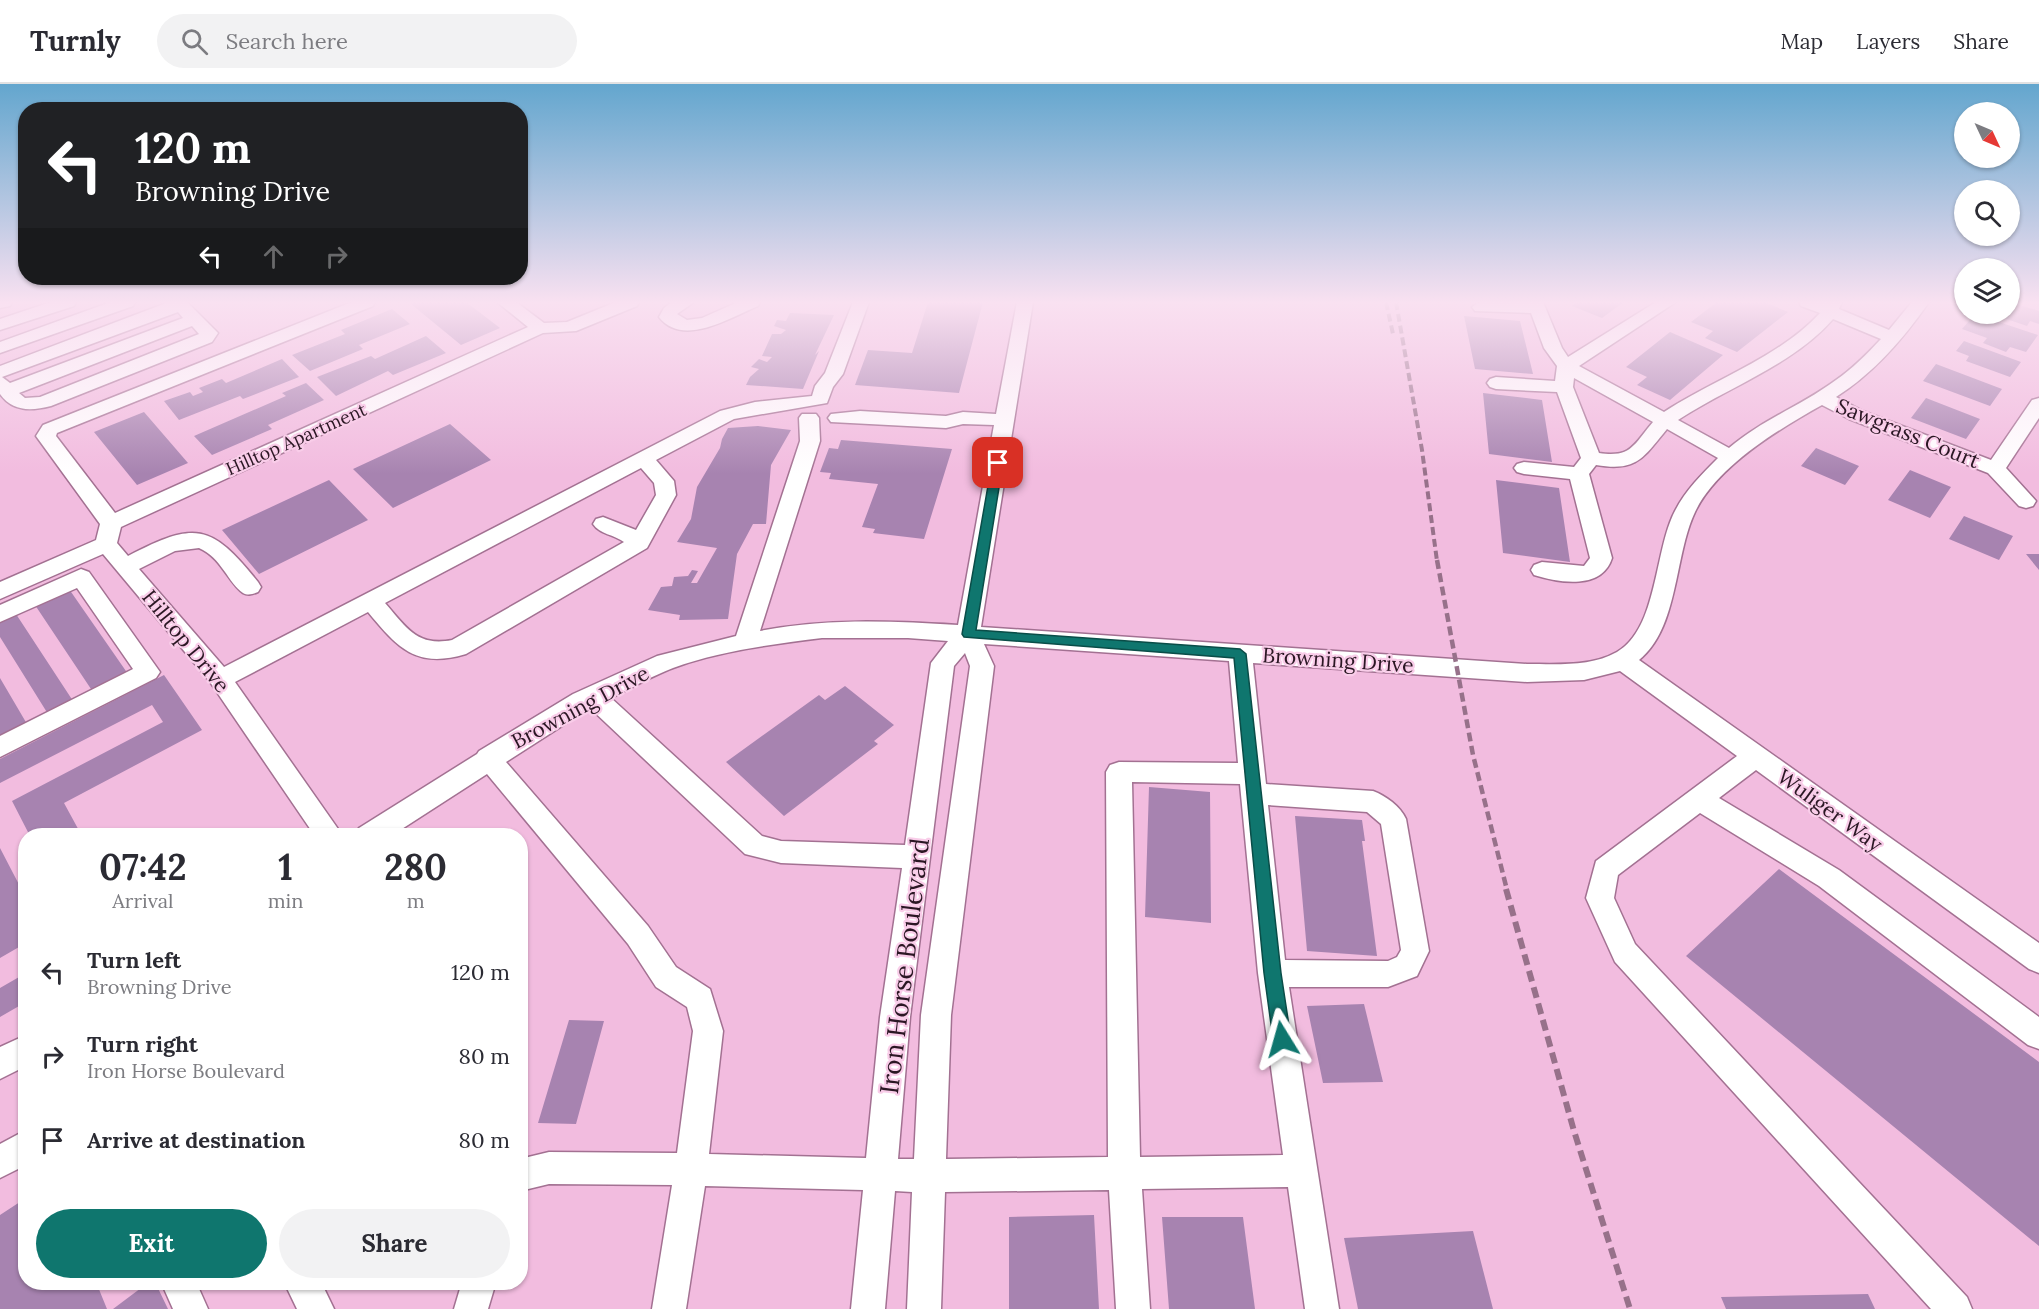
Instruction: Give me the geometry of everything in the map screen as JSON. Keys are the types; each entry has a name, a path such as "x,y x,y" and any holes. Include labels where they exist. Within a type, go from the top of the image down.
{"street":[{"path":"0,372 34,359"},
{"path":"3,387 16,403 26,406 44,402 152,359"},
{"path":"0,591 108,533 46,436 50,429 224,359"},
{"name":"Hilltop Apartment","path":"108,533 474,359"},
{"path":"745,643 810,441 839,384 834,374 840,359"},
{"path":"968,634 1015,359"},
{"path":"1561,359 1566,366 1729,456"},
{"path":"1566,366 1577,359"},
{"path":"1524,468 1585,466 1630,459 1639,452 1664,420 1717,387 1770,359"},
{"name":"Browning Drive","path":"380,828 488,758 593,696 665,662 782,635 822,630 908,630 1527,673 1567,673 1600,668 1622,660 1636,651 1647,633 1659,602 1677,532 1693,497 1729,456 1779,421 1843,384 1870,359"},
{"path":"1542,570 1580,574 1597,569 1601,563 1585,466 1564,387 1566,366"},
{"path":"1496,383 1564,387"},
{"name":"Sawgrass Court","path":"1822,397 1856,415 1995,469"},
{"path":"2026,501 1995,469 2039,405"},
{"path":"220,679 727,415 774,406 796,415 825,409 860,417 946,422 963,418 1005,420"},
{"path":"371,600 410,644 428,653 458,648 639,543 666,495 664,481 643,458"},
{"path":"603,524 625,532 639,543"},
{"name":"Hilltop Drive","path":"108,533 125,567 220,679 324,828"},
{"path":"125,567 180,541 200,539 213,545 250,587"},
{"path":"0,614 81,577 148,672 0,747"},
{"name":"Iron Horse Boulevard","path":"868,1309 895,1017 943,663 968,634 982,666 936,1015 924,1309"},
{"path":"1240,654 1272,973 1322,1309"},
{"name":"Wuliger Way","path":"1622,660 2039,960"},
{"path":"593,696 754,846 781,852 917,857"},
{"path":"1756,756 1606,869 1600,897 1625,953 1955,1309"},
{"path":"488,758 638,934 666,977 699,999 708,1031 691,1169 669,1309"},
{"path":"1133,1309 1124,1173 1119,772 1254,784 1373,802 1393,819 1415,951 1407,967 1389,975 1272,973"},
{"path":"1700,800 1829,878 2039,1035"},
{"path":"0,1064 18,1053"},
{"path":"0,1162 18,1151"},
{"path":"528,1173 549,1168 691,1169 929,1176 1302,1171"},
{"path":"182,1290 191,1309"},
{"path":"306,1290 317,1309"},
{"path":"471,1309 476,1290"}],"building":[{"path":"282,359 299,377 243,399 240,396 179,420 164,401 190,392 193,396 203,392 199,388 222,379 226,383"},
{"path":"297,359 339,359 310,371"},
{"path":"363,359 431,359 393,375 388,371 336,396 317,377"},
{"path":"759,359 767,362 770,359 816,359 803,389 746,385 750,377 759,369 751,367"},
{"path":"865,359 968,359 959,393 855,385"},
{"path":"1473,359 1529,359 1533,374 1475,369"},
{"path":"1636,359 1718,359 1670,400 1637,385 1647,377 1626,367"},
{"path":"2013,359 2021,362 2010,377 1966,361"},
{"path":"1936,364 2002,389 1990,406 1923,381"},
{"path":"306,383 324,400 268,425 272,429 212,455 194,436 286,396 282,393"},
{"path":"1483,393 1542,400 1552,462 1489,454"},
{"path":"1926,398 1980,419 1966,439 1911,418"},
{"path":"144,412 188,463 137,485 94,432"},
{"path":"450,424 491,460 393,508 353,469"},
{"path":"758,426 791,430 771,465 766,524 753,524 737,554 728,619 679,620 680,615 648,610 661,587 672,586 674,577 688,576 692,570 698,571 691,583 697,583 717,548 677,542 691,519 697,487 720,448 728,428"},
{"path":"841,440 952,449 924,539 873,533 875,529 862,527 878,484 829,479 831,473 820,472 829,448 838,449"},
{"path":"1816,448 1859,466 1845,485 1801,466"},
{"path":"1910,470 1951,487 1930,518 1888,500"},
{"path":"329,480 368,520 259,574 222,530"},
{"path":"1496,480 1559,488 1570,562 1503,553"},
{"path":"1964,516 2013,536 1999,560 1949,539"},
{"path":"2026,554 2039,554 2039,570"},
{"path":"69,589 128,674 93,692 35,605"},
{"path":"16,614 73,701 48,714 0,637 0,621"},
{"path":"164,675 202,730 64,803 78,828 26,828 12,801 163,722 152,705 0,783 0,759"},
{"path":"0,678 27,724 1,737 0,735"},
{"path":"845,686 894,725 874,741 878,744 784,816 726,762 819,695 825,700"},
{"path":"1149,787 1210,792 1211,923 1145,917"},
{"path":"1295,816 1362,820 1365,841 1362,841 1377,956 1307,951"},
{"path":"0,848 18,883 18,948 0,958"},
{"path":"1779,869 2039,1062 2039,1246 1686,956"},
{"path":"18,978 18,1007 0,1017 0,988"},
{"path":"1364,1004 1383,1082 1323,1083 1307,1006"},
{"path":"569,1020 604,1021 576,1124 538,1123"},
{"path":"18,1203 18,1290 99,1290 107,1309 0,1309 0,1215"},
{"path":"1094,1215 1099,1309 1009,1309 1009,1217"},
{"path":"1162,1217 1243,1217 1255,1309 1169,1309"},
{"path":"1473,1231 1493,1309 1358,1309 1344,1238"},
{"path":"138,1290 159,1290 168,1309 113,1309"},
{"path":"1868,1294 1875,1309 1726,1309 1721,1297"}],"railway":[{"path":"1406,359 1422,450 1437,561"},
{"path":"1437,560 1473,755 1507,890"},
{"path":"1506,889 1574,1131 1630,1309"}],"route":[{"path":"998,463 968,634 1240,654 1272,973 1282,1039"}]}
